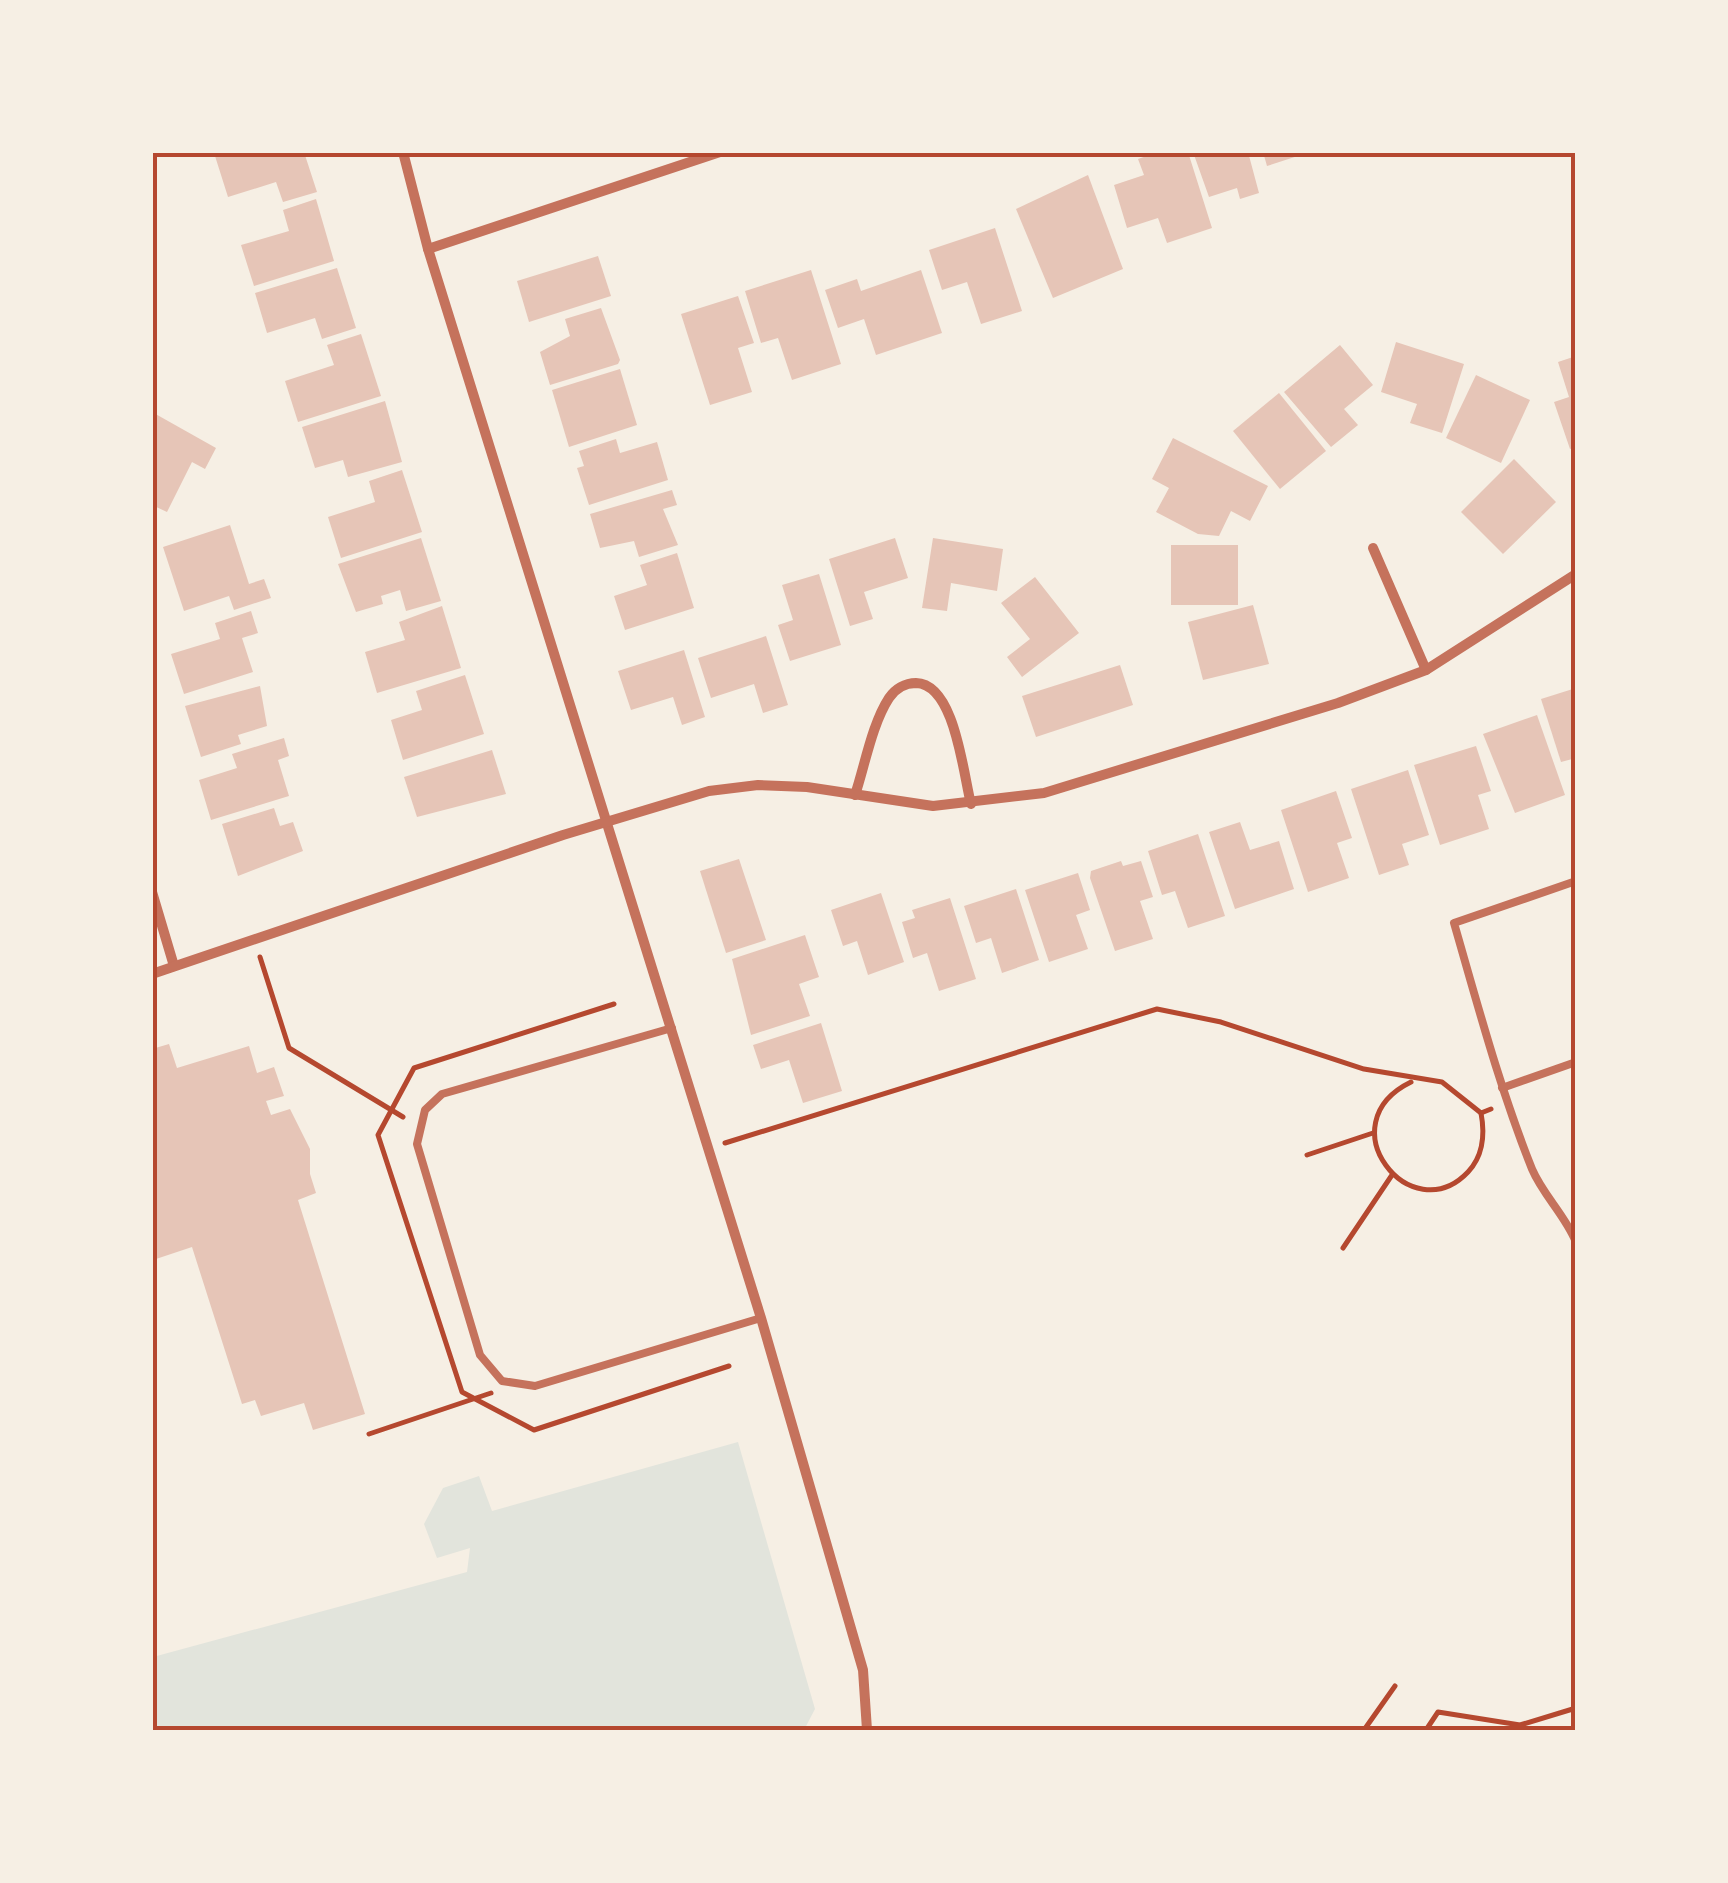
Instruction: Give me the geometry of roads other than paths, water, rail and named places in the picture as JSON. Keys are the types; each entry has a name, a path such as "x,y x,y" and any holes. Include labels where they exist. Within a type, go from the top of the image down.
{"street":[{"path":"403,152 428,249 762,1318 862,1670 867,1730"},
{"path":"428,249 720,152"},
{"path":"1373,548 1426,670"},
{"path":"152,974 709,791 758,785 912,805 971,804 1044,793 1338,703 1426,670 1576,574"},
{"path":"855,795 888,699 900,686 915,683 934,688 945,702 971,804"},
{"path":"152,892 174,966"}],"lane":[{"path":"1576,881 1454,923 1502,1088 1534,1174 1565,1216 1576,1242"},
{"path":"672,1028 442,1094 425,1110 418,1126 420,1155 480,1355 493,1374 512,1385 535,1386 762,1318"},
{"path":"1502,1088 1576,1062"}]}
